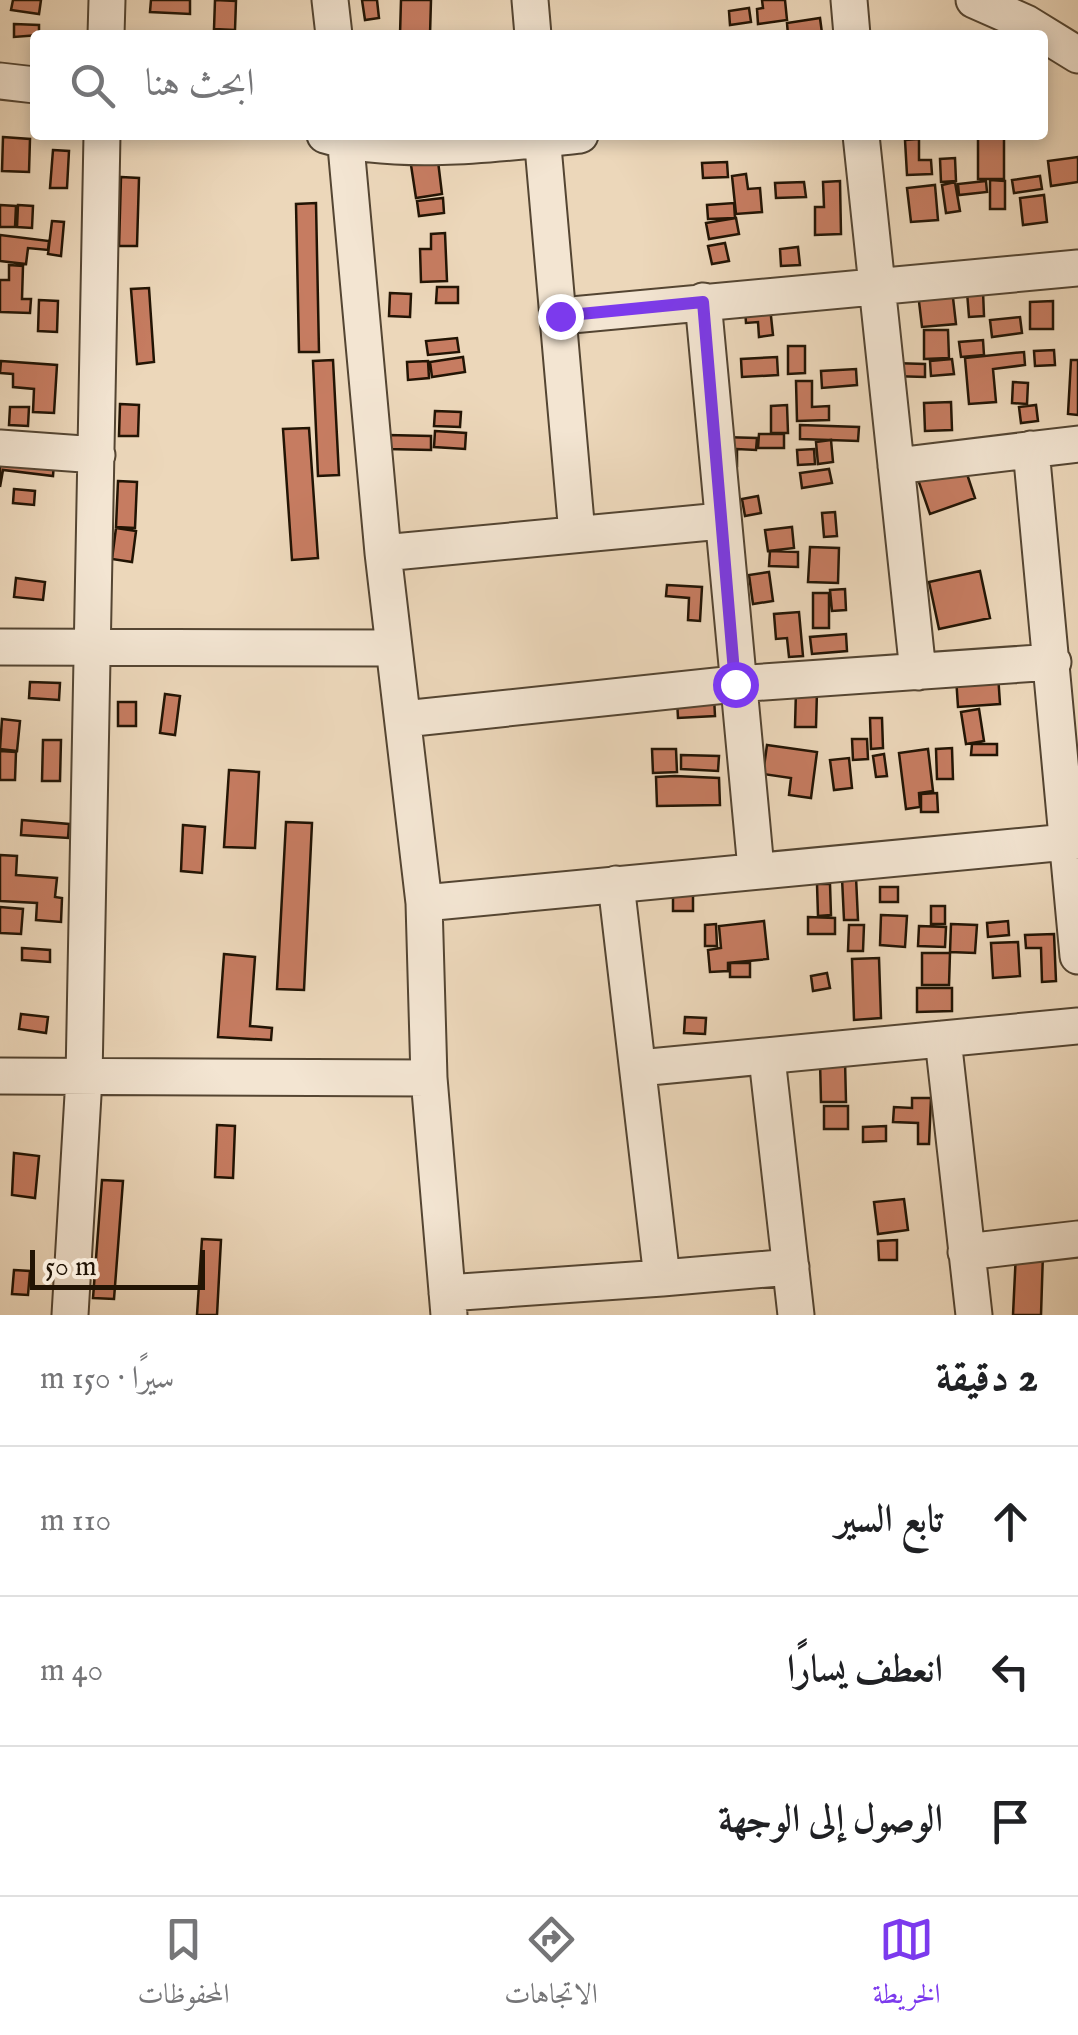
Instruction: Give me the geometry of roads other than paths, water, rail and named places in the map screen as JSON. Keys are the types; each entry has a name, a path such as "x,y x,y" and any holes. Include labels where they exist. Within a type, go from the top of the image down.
{"street":[{"path":"106,0 106,30"},
{"path":"330,0 333,30"},
{"path":"530,0 533,30"},
{"path":"849,0 852,30"},
{"path":"974,0 1024,12 1046,30"},
{"path":"1048,32 1078,56"},
{"path":"0,81 30,84"},
{"path":"70,1315 84,1078 102,140"},
{"path":"339,140 424,903 430,1078 448,1304 791,1267"},
{"path":"387,140 451,144 503,140"},
{"path":"542,140 576,534"},
{"path":"861,140 918,672"},
{"path":"560,316 1078,268"},
{"path":"703,302 735,684 756,869"},
{"path":"896,466 1078,444"},
{"path":"0,448 97,455"},
{"path":"1031,450 1073,842 1078,956"},
{"path":"383,553 720,521"},
{"path":"0,646 91,650 393,648"},
{"path":"404,719 735,684 1053,662"},
{"path":"424,903 1073,842"},
{"path":"616,884 662,1278"},
{"path":"639,1068 1078,1026"},
{"path":"942,1039 974,1315"},
{"path":"767,1058 796,1315"},
{"path":"0,1076 430,1078"},
{"path":"966,1252 1078,1239"}]}
